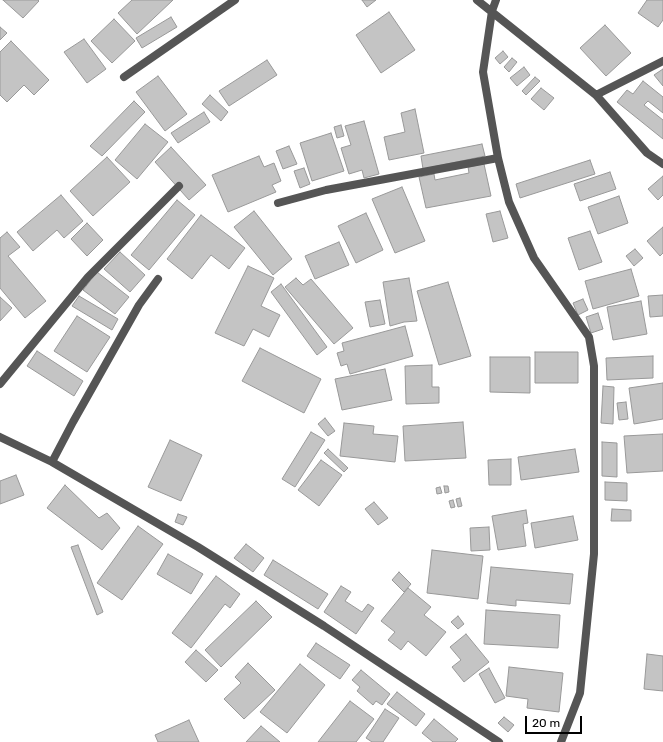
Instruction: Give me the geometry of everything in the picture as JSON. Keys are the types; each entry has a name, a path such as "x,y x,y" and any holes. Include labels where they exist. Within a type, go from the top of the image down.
{"street":[{"path":"124,78 235,0"},
{"path":"477,0 596,95 647,152 663,164"},
{"path":"496,0 492,11 483,72 498,158 509,202 534,258 589,337 594,366 594,554 580,693 561,742"},
{"path":"596,95 663,61"},
{"path":"278,203 326,190 498,158"},
{"path":"0,384 88,277 179,186"},
{"path":"52,462 139,305 158,279"},
{"path":"0,437 52,462 198,548 324,626 499,742"}],"building":[{"path":"3,0 38,0 39,1 23,18"},
{"path":"132,0 173,0 137,34 118,13"},
{"path":"362,0 376,0 367,7"},
{"path":"647,0 663,0 663,20 658,27 638,13"},
{"path":"389,12 415,50 381,73 356,35"},
{"path":"171,17 177,27 142,48 136,38"},
{"path":"114,19 135,41 112,63 91,41"},
{"path":"605,25 631,53 606,76 580,48"},
{"path":"0,27 7,33 0,40"},
{"path":"84,39 106,69 87,83 64,52"},
{"path":"11,41 49,80 34,95 24,85 7,102 0,95 0,52"},
{"path":"503,51 508,57 500,64 495,58"},
{"path":"512,58 517,62 509,72 504,67"},
{"path":"267,60 277,75 229,106 219,91"},
{"path":"524,67 530,75 517,86 510,78"},
{"path":"663,69 663,86 654,75"},
{"path":"158,76 187,114 165,131 136,92"},
{"path":"535,77 540,81 526,95 522,91"},
{"path":"643,81 663,97 663,113 648,101 644,105 663,120 663,139 617,102 627,90 633,94"},
{"path":"541,88 554,98 544,110 531,99"},
{"path":"210,95 228,112 221,121 202,104"},
{"path":"134,101 145,112 102,156 90,146"},
{"path":"415,109 424,153 389,160 384,137 405,132 401,113"},
{"path":"204,112 210,122 178,143 171,133"},
{"path":"364,121 379,174 364,178 362,170 349,174 341,148 351,145 345,126"},
{"path":"145,124 168,142 137,179 115,160"},
{"path":"341,125 344,136 337,138 334,127"},
{"path":"331,133 344,171 312,181 300,143"},
{"path":"482,144 485,156 423,169 421,156"},
{"path":"289,146 297,164 283,169 276,151"},
{"path":"171,147 206,185 189,200 155,162"},
{"path":"259,156 264,167 274,163 281,181 272,185 276,192 228,212 212,175"},
{"path":"107,157 130,182 93,216 70,191"},
{"path":"590,160 595,174 520,198 516,184"},
{"path":"484,164 491,196 426,208 419,177 434,174 435,180 469,173 468,167"},
{"path":"304,168 310,184 300,188 294,171"},
{"path":"610,172 616,189 580,201 574,184"},
{"path":"663,176 663,195 658,200 648,189"},
{"path":"402,187 425,241 395,253 372,199"},
{"path":"61,195 83,221 64,238 57,230 33,251 17,232"},
{"path":"619,196 628,223 598,234 588,207"},
{"path":"177,200 195,215 149,270 131,255"},
{"path":"254,211 292,259 273,275 234,227"},
{"path":"500,211 508,238 493,242 486,214"},
{"path":"366,213 383,250 356,263 338,226"},
{"path":"201,215 245,248 229,269 211,255 192,279 167,259"},
{"path":"87,223 103,240 87,256 71,239"},
{"path":"663,227 663,253 660,256 647,241"},
{"path":"590,231 602,262 579,270 568,238"},
{"path":"7,232 20,247 8,256 46,301 25,318 0,288 0,238"},
{"path":"339,242 349,265 315,279 305,256"},
{"path":"635,249 643,258 634,266 626,256"},
{"path":"120,252 145,275 130,292 104,269"},
{"path":"248,266 274,278 261,306 280,315 269,337 253,329 244,346 215,333"},
{"path":"631,269 639,296 593,309 585,281"},
{"path":"97,272 129,297 115,314 83,290"},
{"path":"296,278 303,285 311,279 353,328 334,344 285,287"},
{"path":"409,278 417,321 404,322 390,326 383,282"},
{"path":"448,282 471,356 439,365 417,291"},
{"path":"281,284 327,347 317,355 271,292"},
{"path":"663,295 663,316 650,317 648,296"},
{"path":"79,296 118,319 112,330 72,306"},
{"path":"0,297 12,308 0,321"},
{"path":"583,299 588,310 578,315 573,303"},
{"path":"380,300 385,324 370,327 365,302"},
{"path":"641,301 647,334 613,340 607,307"},
{"path":"598,313 603,329 591,333 586,317"},
{"path":"77,316 110,337 87,372 54,351"},
{"path":"405,326 413,356 350,374 347,364 341,366 337,353 344,351 342,343"},
{"path":"260,348 321,379 304,413 242,381"},
{"path":"37,351 83,381 74,396 27,366"},
{"path":"535,352 578,352 578,383 535,383"},
{"path":"653,356 653,378 607,380 606,358"},
{"path":"490,357 530,357 530,393 490,392"},
{"path":"432,365 432,387 439,387 439,403 406,404 405,366"},
{"path":"385,369 392,400 342,410 335,379"},
{"path":"663,383 663,419 634,424 629,388"},
{"path":"603,386 614,387 613,424 601,423"},
{"path":"626,402 628,419 619,420 617,403"},
{"path":"325,418 335,431 328,436 318,424"},
{"path":"463,422 466,458 405,461 403,426"},
{"path":"344,423 374,426 373,434 398,436 395,462 340,456"},
{"path":"311,432 325,440 295,487 282,479"},
{"path":"663,434 663,471 627,473 624,436"},
{"path":"170,440 202,455 181,501 148,487"},
{"path":"602,442 617,443 617,477 602,476"},
{"path":"328,449 348,468 344,472 324,453"},
{"path":"575,449 579,472 521,480 518,457"},
{"path":"511,459 511,485 489,485 488,460"},
{"path":"321,460 342,475 319,506 298,490"},
{"path":"16,475 24,495 0,504 0,481"},
{"path":"605,482 627,483 627,501 605,500"},
{"path":"65,485 99,518 107,513 120,528 102,550 47,508"},
{"path":"444,486 448,486 449,492 445,493"},
{"path":"440,487 442,493 437,494 436,488"},
{"path":"460,498 462,506 458,507 456,499"},
{"path":"453,500 455,507 451,508 449,501"},
{"path":"374,502 388,518 378,525 365,509"},
{"path":"612,509 631,510 631,521 611,521"},
{"path":"526,510 528,523 523,524 526,546 498,550 492,516"},
{"path":"178,514 187,517 183,525 175,522"},
{"path":"573,516 578,540 535,548 531,523"},
{"path":"138,526 163,544 122,600 97,583"},
{"path":"489,527 490,550 471,551 470,528"},
{"path":"246,544 264,558 253,572 234,558"},
{"path":"78,545 103,612 97,615 71,547"},
{"path":"432,550 483,556 478,599 427,593"},
{"path":"168,554 203,574 191,594 157,574"},
{"path":"273,560 328,594 318,609 264,575"},
{"path":"491,567 573,574 570,604 516,600 516,606 487,603"},
{"path":"399,572 411,584 404,592 392,580"},
{"path":"216,576 240,594 230,608 225,604 191,648 172,633"},
{"path":"341,586 351,592 345,601 362,612 368,604 374,608 356,634 324,612"},
{"path":"408,588 431,607 424,615 446,632 426,656 408,641 401,650 388,640 395,632 381,621"},
{"path":"256,601 272,617 221,667 205,650"},
{"path":"486,610 560,615 558,648 484,644"},
{"path":"458,616 464,624 458,629 451,622"},
{"path":"466,634 489,662 464,682 452,667 461,660 450,647"},
{"path":"316,643 350,665 340,679 307,656"},
{"path":"196,650 218,670 206,682 185,662"},
{"path":"647,654 663,656 663,691 644,689"},
{"path":"248,663 275,690 244,719 224,699 241,683 235,677"},
{"path":"300,664 325,685 287,733 260,712"},
{"path":"509,667 563,673 559,712 527,708 528,699 506,696"},
{"path":"489,668 505,698 495,703 479,674"},
{"path":"361,670 390,694 382,705 376,701 373,705 357,691 360,687 352,680"},
{"path":"397,692 425,714 416,726 387,704"},
{"path":"350,701 374,719 356,742 318,742"},
{"path":"385,709 399,718 383,742 372,742 366,738"},
{"path":"504,717 514,725 508,732 498,723"},
{"path":"434,719 458,739 455,742 433,742 422,733"},
{"path":"189,720 199,742 158,742 155,735"},
{"path":"261,726 280,742 246,742"}]}
